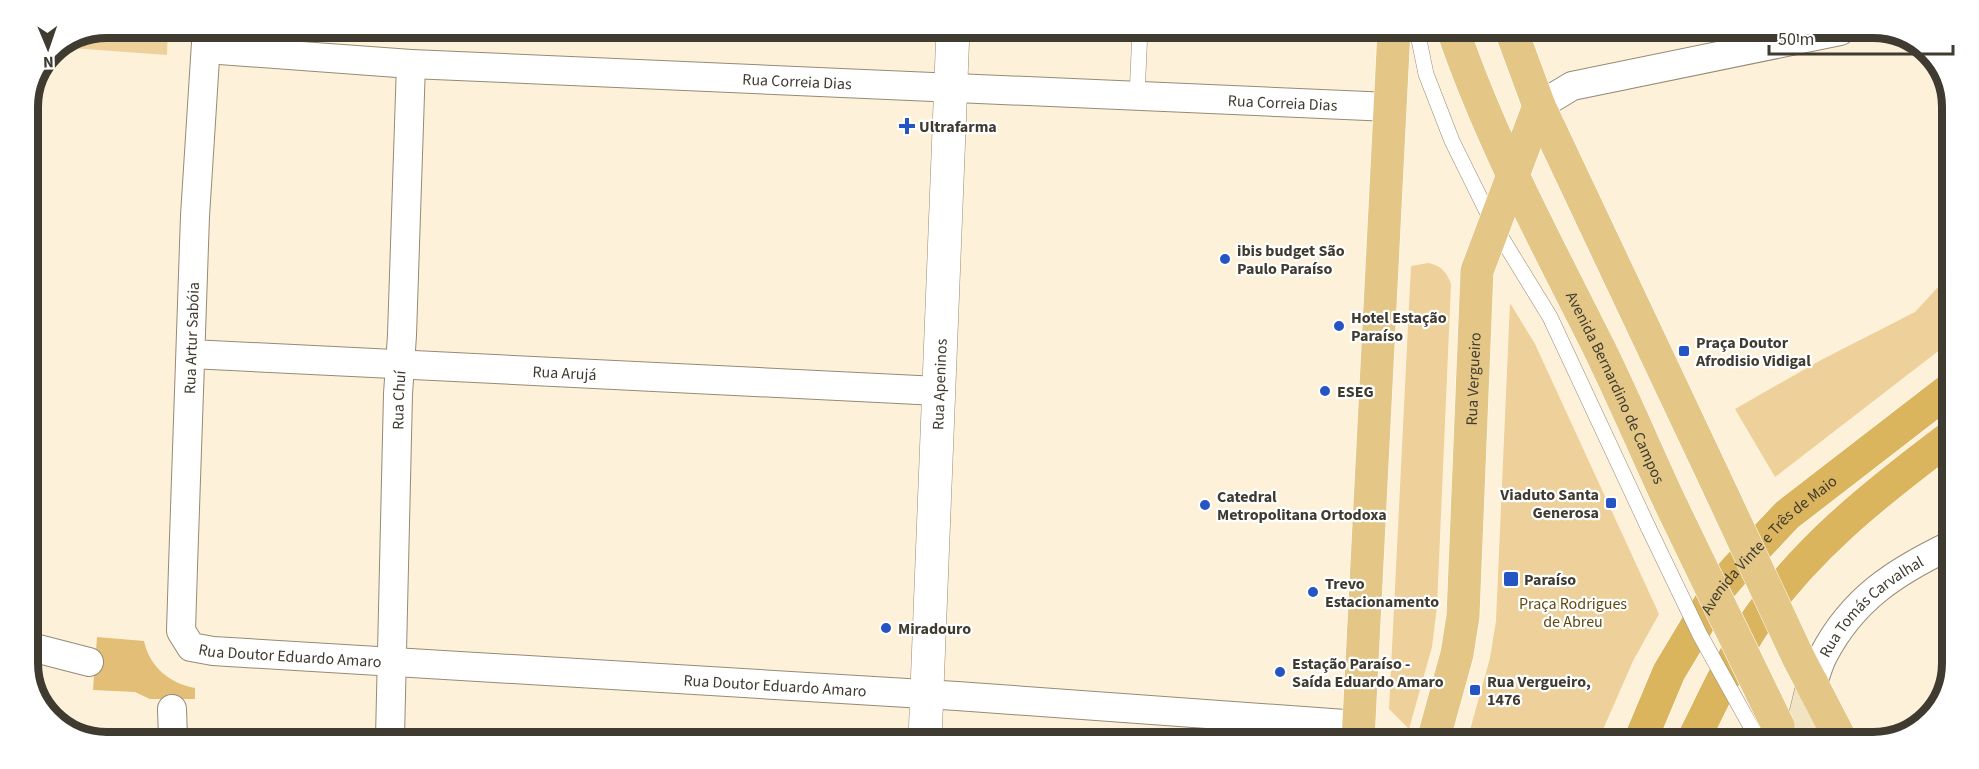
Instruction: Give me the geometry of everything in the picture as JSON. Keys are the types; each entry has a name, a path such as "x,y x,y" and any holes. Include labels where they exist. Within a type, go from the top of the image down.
{"highway":[{"name":"Avenida Vinte e Três de Maio","path":"1644,732 1669,672 1719,590 1737,568 1787,515 1942,396"},
{"path":"1697,732 1749,633 1793,575 1858,511 1942,444"}],"main road":[{"path":"1366,732 1394,38"},
{"name":"Avenida Bernardino de Campos","path":"1456,38 1512,174 1600,351 1661,519 1772,732"},
{"path":"1515,38 1539,106 1805,671 1837,732"},
{"name":"Rua Vergueiro","path":"1435,732 1457,654 1463,616 1477,271 1539,106"},
{"path":"1779,732 1805,671"}],"street":[{"name":"Rua Correia Dias","path":"207,38 411,64 1390,107"},
{"name":"Rua Artur Sabóia","path":"190,647 181,631 195,216 207,38"},
{"name":"Rua Apeninos","path":"925,732 953,38"},
{"path":"1539,106 1572,86 1806,38"},
{"name":"Rua Chuí","path":"390,732 398,394 411,64"},
{"name":"Rua Arujá","path":"191,354 938,391"},
{"name":"Rua Tomás Carvalhal","path":"1805,671 1822,656 1866,597 1888,579 1942,550"},
{"name":"Rua Doutor Eduardo Amaro","path":"190,647 213,651 927,694 1219,728 1292,732"},
{"path":"38,649 88,662"},
{"path":"172,709 172,732"}],"lane":[{"path":"1137,96 1140,38"},
{"path":"1419,38 1426,74 1438,108 1470,180 1493,225 1550,317 1661,519"}],"green space":[{"path":"168,38 167,55 78,48 78,44 93,39"},
{"path":"1428,263 1442,270 1451,284 1437,606 1432,647 1409,729 1389,709 1411,266"},
{"path":"1941,283 1941,349 1775,477 1735,409 1821,360 1915,312"},
{"name":"Praça Rodrigues de Abreu","path":"1510,303 1535,344 1659,614 1633,661 1602,732 1469,732 1490,658 1496,621"}],"shaded area":[{"path":"97,637 144,641 156,666 169,678 195,688 195,699 150,699 135,692 93,690"}],"place":[{"name":"Ultrafarma","path":"907,126"},
{"name":"ibis budget São Paulo Paraíso","path":"1225,259"},
{"name":"Hotel Estação Paraíso","path":"1339,326"},
{"name":"Praça Doutor Afrodisio Vidigal","path":"1684,351"},
{"name":"ESEG","path":"1325,391"},
{"name":"Viaduto Santa Generosa","path":"1611,503"},
{"name":"Catedral Metropolitana Ortodoxa","path":"1205,505"},
{"name":"Paraíso","path":"1511,579"},
{"name":"Trevo Estacionamento","path":"1313,592"},
{"name":"Miradouro","path":"886,628"},
{"name":"Estação Paraíso - Saída Eduardo Amaro","path":"1280,672"},
{"name":"Rua Vergueiro, 1476","path":"1475,690"}]}
